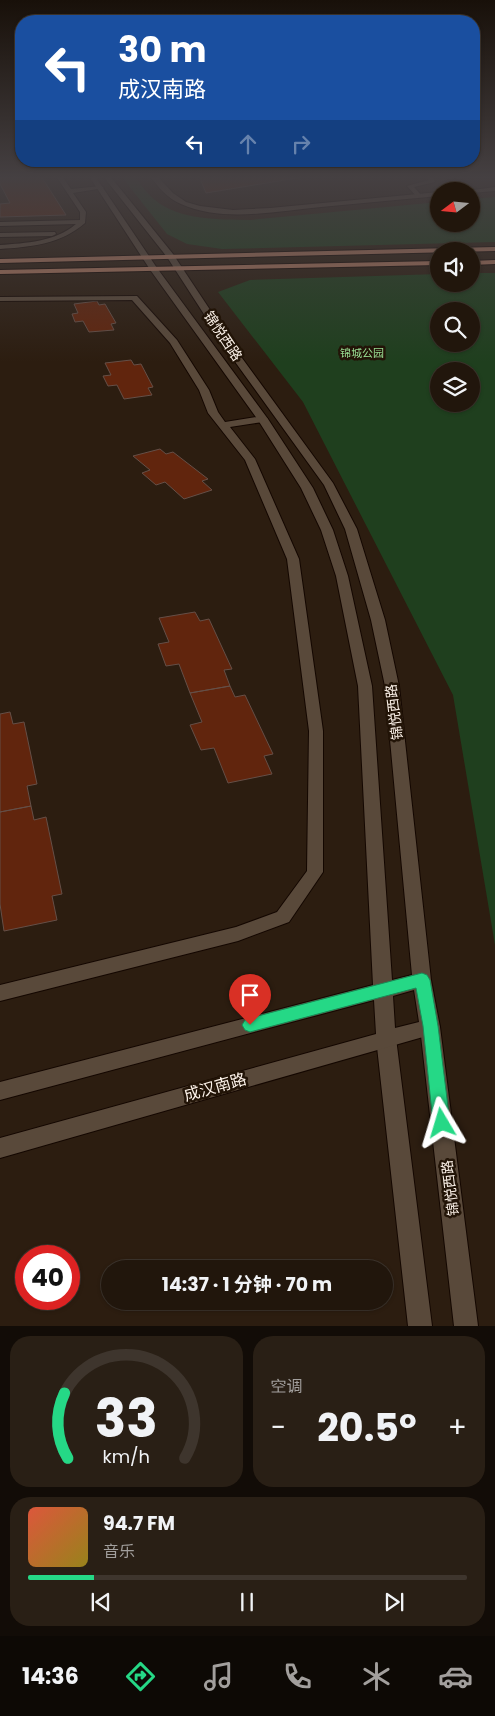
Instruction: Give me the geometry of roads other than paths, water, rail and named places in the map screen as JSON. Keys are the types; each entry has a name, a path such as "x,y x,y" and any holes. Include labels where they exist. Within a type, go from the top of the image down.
{"main road":[{"path":"0,247 26,246 56,238"},
{"name":"锦悦西路","path":"134,238 145,257 263,419 308,488 327,530 342,576 364,686 386,1038 420,1326"},
{"name":"锦悦西路","path":"154,238 170,256 238,358 329,485 351,530 378,620 392,686 422,980 430,1026 466,1326"},
{"path":"0,261 495,249"},
{"path":"480,263 495,262"},
{"path":"0,272 430,264"},
{"path":"0,300 134,298 174,342 204,390 213,412 250,459 293,559 316,731 315,872 283,917 238,934 0,993"},
{"path":"222,425 263,419"},
{"path":"0,1091 422,980"},
{"name":"成汉南路","path":"0,1148 430,1026"}],"park label":[{"name":"锦城公园","path":"362,353"}]}
